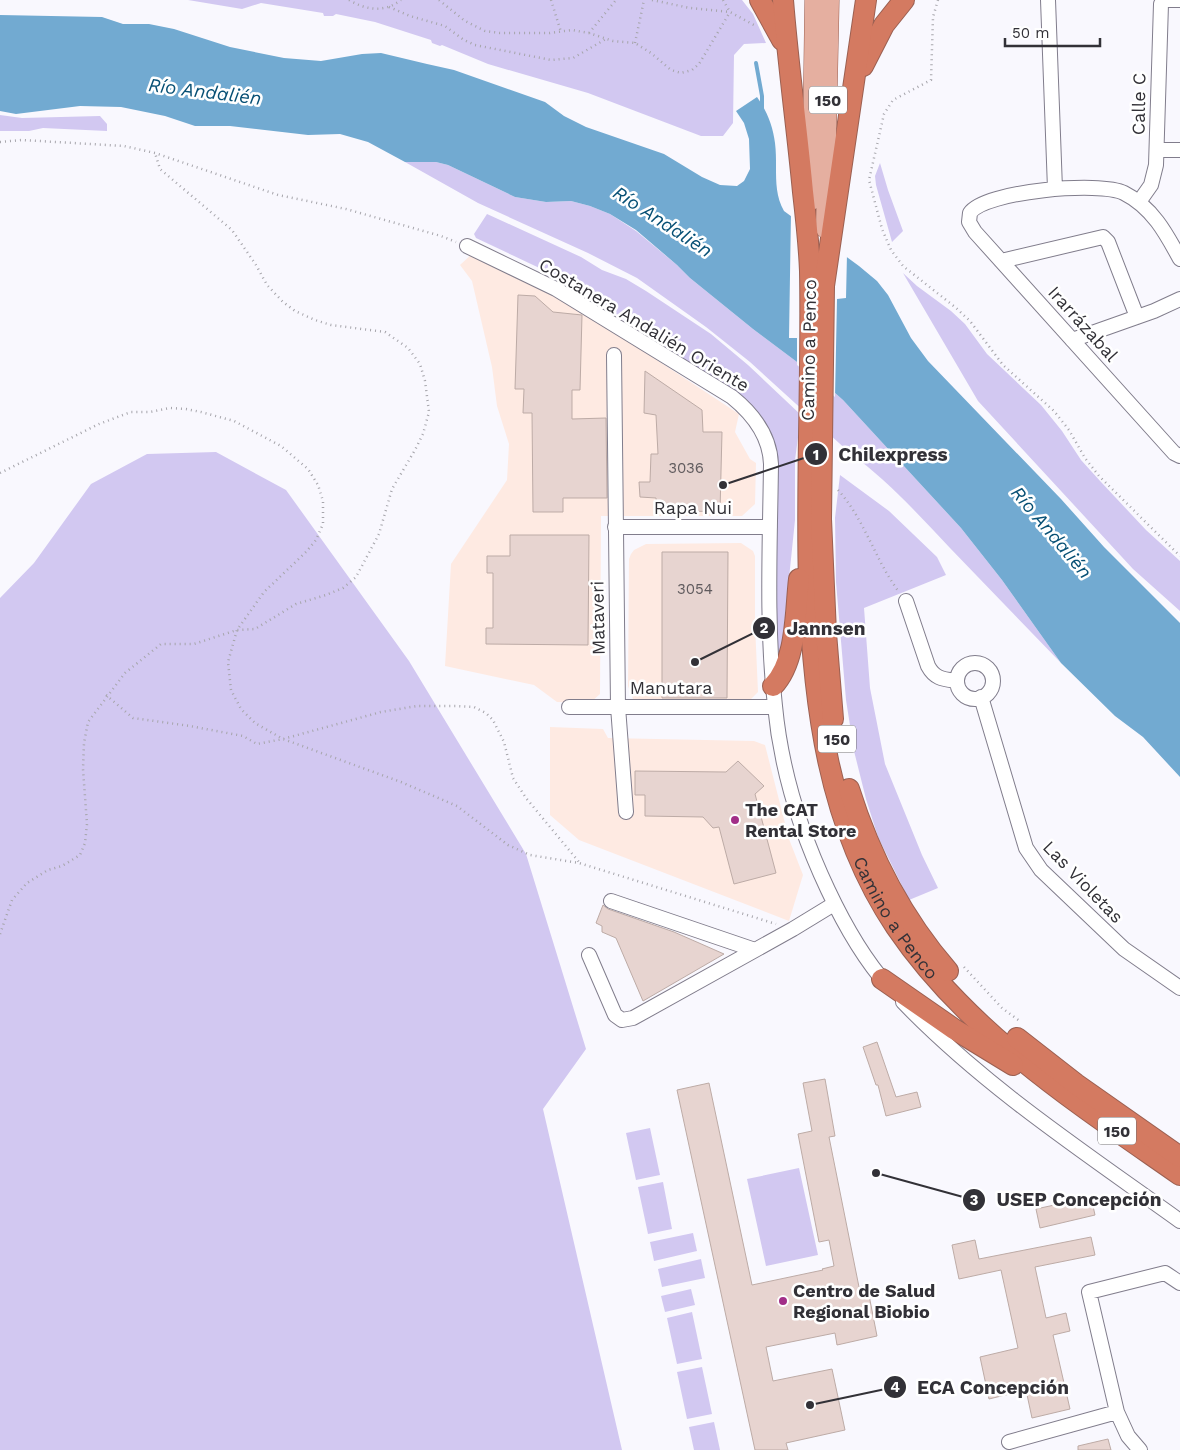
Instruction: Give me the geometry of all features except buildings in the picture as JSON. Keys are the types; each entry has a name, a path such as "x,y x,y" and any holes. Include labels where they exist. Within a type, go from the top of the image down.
{"highway":[{"path":"760,0 779,33 787,54 820,161"},
{"path":"783,0 787,54"},
{"path":"853,92 866,0"},
{"path":"820,161 876,39 894,11 904,0"},
{"name":"Camino a Penco","path":"820,161 810,269 815,472 821,519 826,633 833,716 847,782 859,818 877,862 904,913 938,960 977,1002 1042,1058 1180,1157"},
{"name":"Camino a Penco","path":"820,161 824,286 815,472 807,515 811,641 819,716 834,784 847,828 860,861 880,902 894,925 940,982 986,1030 1067,1095 1180,1175"},
{"path":"773,686 784,671 790,658 807,515"},
{"path":"882,979 979,1045 1067,1095"},
{"path":"1131,1122 1180,1146"}],"main road":[{"path":"814,0 822,37"},
{"path":"822,37 830,0"},
{"name":"150","path":"820,161 822,37"}],"street":[{"path":"1048,0 1055,189 1108,188 1123,192 1138,202 1161,226 1180,259"},
{"name":"Calle C","path":"1138,202 1154,178 1157,150 1160,7 1162,2 1180,0"},
{"path":"1157,150 1180,150"},
{"name":"Irarrázabal","path":"1055,189 1024,193 985,202 975,206 970,212 969,222 972,228 1072,340 1174,453 1180,456"},
{"path":"1001,261 1103,237 1108,242 1136,317"},
{"name":"Costanera Andalién Oriente","path":"467,246 556,289 732,397 753,417 768,442 771,453 770,630 773,686 782,750 797,809 809,846 834,904 858,946 882,979 944,1043 992,1084 1180,1220"},
{"path":"1072,340 1180,299"},
{"name":"Mataveri","path":"614,355 618,707 626,812"},
{"name":"Rapa Nui","path":"615,527 770,527"},
{"path":"906,601 932,673 939,678 957,680"},
{"path":"975,663 988,668 993,678 990,692 975,697 962,692 957,680 967,664 975,663"},
{"name":"Las Violetas","path":"975,697 994,741 1026,848 1032,859 1108,935 1142,963 1180,988"},
{"name":"Manutara","path":"568,707 775,706"},
{"path":"611,901 755,950"},
{"path":"589,955 615,1015 622,1020 633,1018 793,929 834,904"},
{"path":"1140,1450 1128,1436 1117,1412 1089,1292 1165,1274 1180,1283"},
{"path":"1009,1442 1117,1412"}],"path":[{"path":"349,0 366,8 374,9 389,7 401,0"},
{"path":"439,0 465,21 485,31 500,34 572,30 590,33 606,39 635,43 651,52 671,70 676,72 687,72 700,64 730,12"},
{"path":"550,0 561,32"},
{"path":"590,33 616,0"},
{"path":"635,43 644,0"},
{"path":"652,0 690,8 730,12 756,26"},
{"path":"723,0 730,12"},
{"path":"938,0 933,17 931,80 892,100 884,114 869,180 882,229 891,250 903,266 970,321 1003,365 1054,411 1069,430 1085,458 1099,476 1180,556"},
{"path":"389,7 410,16 445,26 464,40 476,45 551,60 573,58 606,39"},
{"path":"0,142 22,140 124,146 155,154 278,194 346,209 442,236 467,246"},
{"path":"0,934 12,900 27,883 48,870 62,866 80,855 85,843 87,824 83,769 84,743 88,722 106,695 125,673 161,644 194,644 237,630 255,630 296,604 343,588 356,577 379,534 392,489 422,434 429,412 425,381 420,364 408,348 385,332 315,320 295,311 283,302 267,285 232,230 160,169 155,154"},
{"path":"0,473 99,424 131,412 150,412 178,408 201,412 234,421 281,446 308,469 318,485 323,501 323,524 316,540 264,592 237,630 228,662 231,690 241,709 254,723 284,739 401,782 457,806 508,845 530,855 579,863 764,920"},
{"path":"815,472 846,499 890,580 906,601"},
{"path":"106,695 133,718 243,736 257,744 284,739 381,712 417,706 474,708 486,713 493,720 504,742 513,778 526,798 579,863"},
{"path":"960,962 1002,1008 1026,1024"}],"shaded area":[{"path":"188,0 742,0 753,14 766,43 744,44 734,55 733,123 723,136 701,136 588,93 488,64 442,45 432,43 431,40 375,22 336,14 324,16 323,13 261,3 242,9"},
{"path":"0,115 22,118 100,116 107,124 107,131 43,128 29,131 0,131"},
{"path":"405,162 436,162 448,165 515,197 546,202 571,201 590,206 610,214 636,231 690,278 817,377 843,400 961,528 1002,580 1061,663 890,486 850,453 750,362 706,327 637,278 588,253 478,203"},
{"path":"880,163 903,231 892,242 876,185 875,176"},
{"path":"487,214 581,257 602,270 626,279 646,291 711,334 748,365 801,415 795,460 795,520 781,656 778,663 776,649 776,461 744,400 569,282 476,238 474,234"},
{"path":"473,253 552,291 739,414 735,432 750,459 756,463 755,504 742,516 601,516 600,694 590,703 557,702 534,685 445,666 451,564 507,480 509,444 497,406 492,367 472,281 460,265"},
{"path":"903,273 965,324 987,354 1041,405 1062,431 1081,460 1146,530 1180,561 1180,611 1133,569 978,401"},
{"path":"216,452 286,490 409,661 526,854 586,1049 543,1109 622,1450 0,1450 0,598 34,563 91,484 147,454"},
{"path":"840,475 889,511 937,557 946,575 864,608 870,688 885,764 922,855 938,888 909,900 878,837 854,751 846,700 836,582 835,518"},
{"path":"741,543 753,551 755,556 755,625 758,692 748,702 637,701 633,699 628,686 629,559 631,554 634,550 646,544"},
{"path":"550,727 603,729 608,738 754,741 765,745 789,839 803,875 789,921 579,840 550,815"},
{"path":"650,1128 660,1175 636,1180 626,1133"},
{"path":"799,1168 818,1255 766,1266 747,1179"},
{"path":"663,1182 672,1229 648,1234 638,1187"},
{"path":"693,1233 697,1251 654,1261 650,1242"},
{"path":"701,1259 705,1278 662,1287 658,1269"},
{"path":"691,1289 695,1305 665,1312 661,1296"},
{"path":"692,1312 702,1359 677,1364 667,1318"},
{"path":"702,1367 712,1414 687,1419 677,1372"},
{"path":"714,1422 720,1450 694,1450 689,1427"}],"water":[{"name":"Río Andalién","path":"0,15 102,17 123,24 149,24 174,29 230,47 284,58 321,61 362,54 381,53 454,70 545,102 564,116 586,127 664,154 702,177 720,185 737,186 744,181 750,169 749,139 744,123 736,111 757,97 767,113 773,131 778,195 784,211 877,281 888,295 911,338 928,361 1061,499 1104,547 1180,623 1180,777 1143,737 1115,716 1061,663 1002,580 961,528 843,400 817,377 690,278 636,230 610,214 590,206 571,201 546,202 515,197 448,165 436,162 405,162 368,142 340,134 308,135 230,126 195,126 165,116 121,107 80,106 16,114 0,111"}],"pier":[{"path":"791,213 847,254 846,298 837,299 835,397 797,365 797,338 789,338"}],"waterway":[{"path":"756,63 762,96 762,110"}],"place":[{"name":"Chilexpress","path":"723,485"},
{"name":"Jannsen","path":"695,662"},
{"name":"The CAT Rental Store","path":"735,820"},
{"name":"USEP Concepción","path":"876,1173"},
{"name":"Centro de Salud Regional Biobio","path":"783,1301"},
{"name":"ECA Concepción","path":"810,1405"}]}
